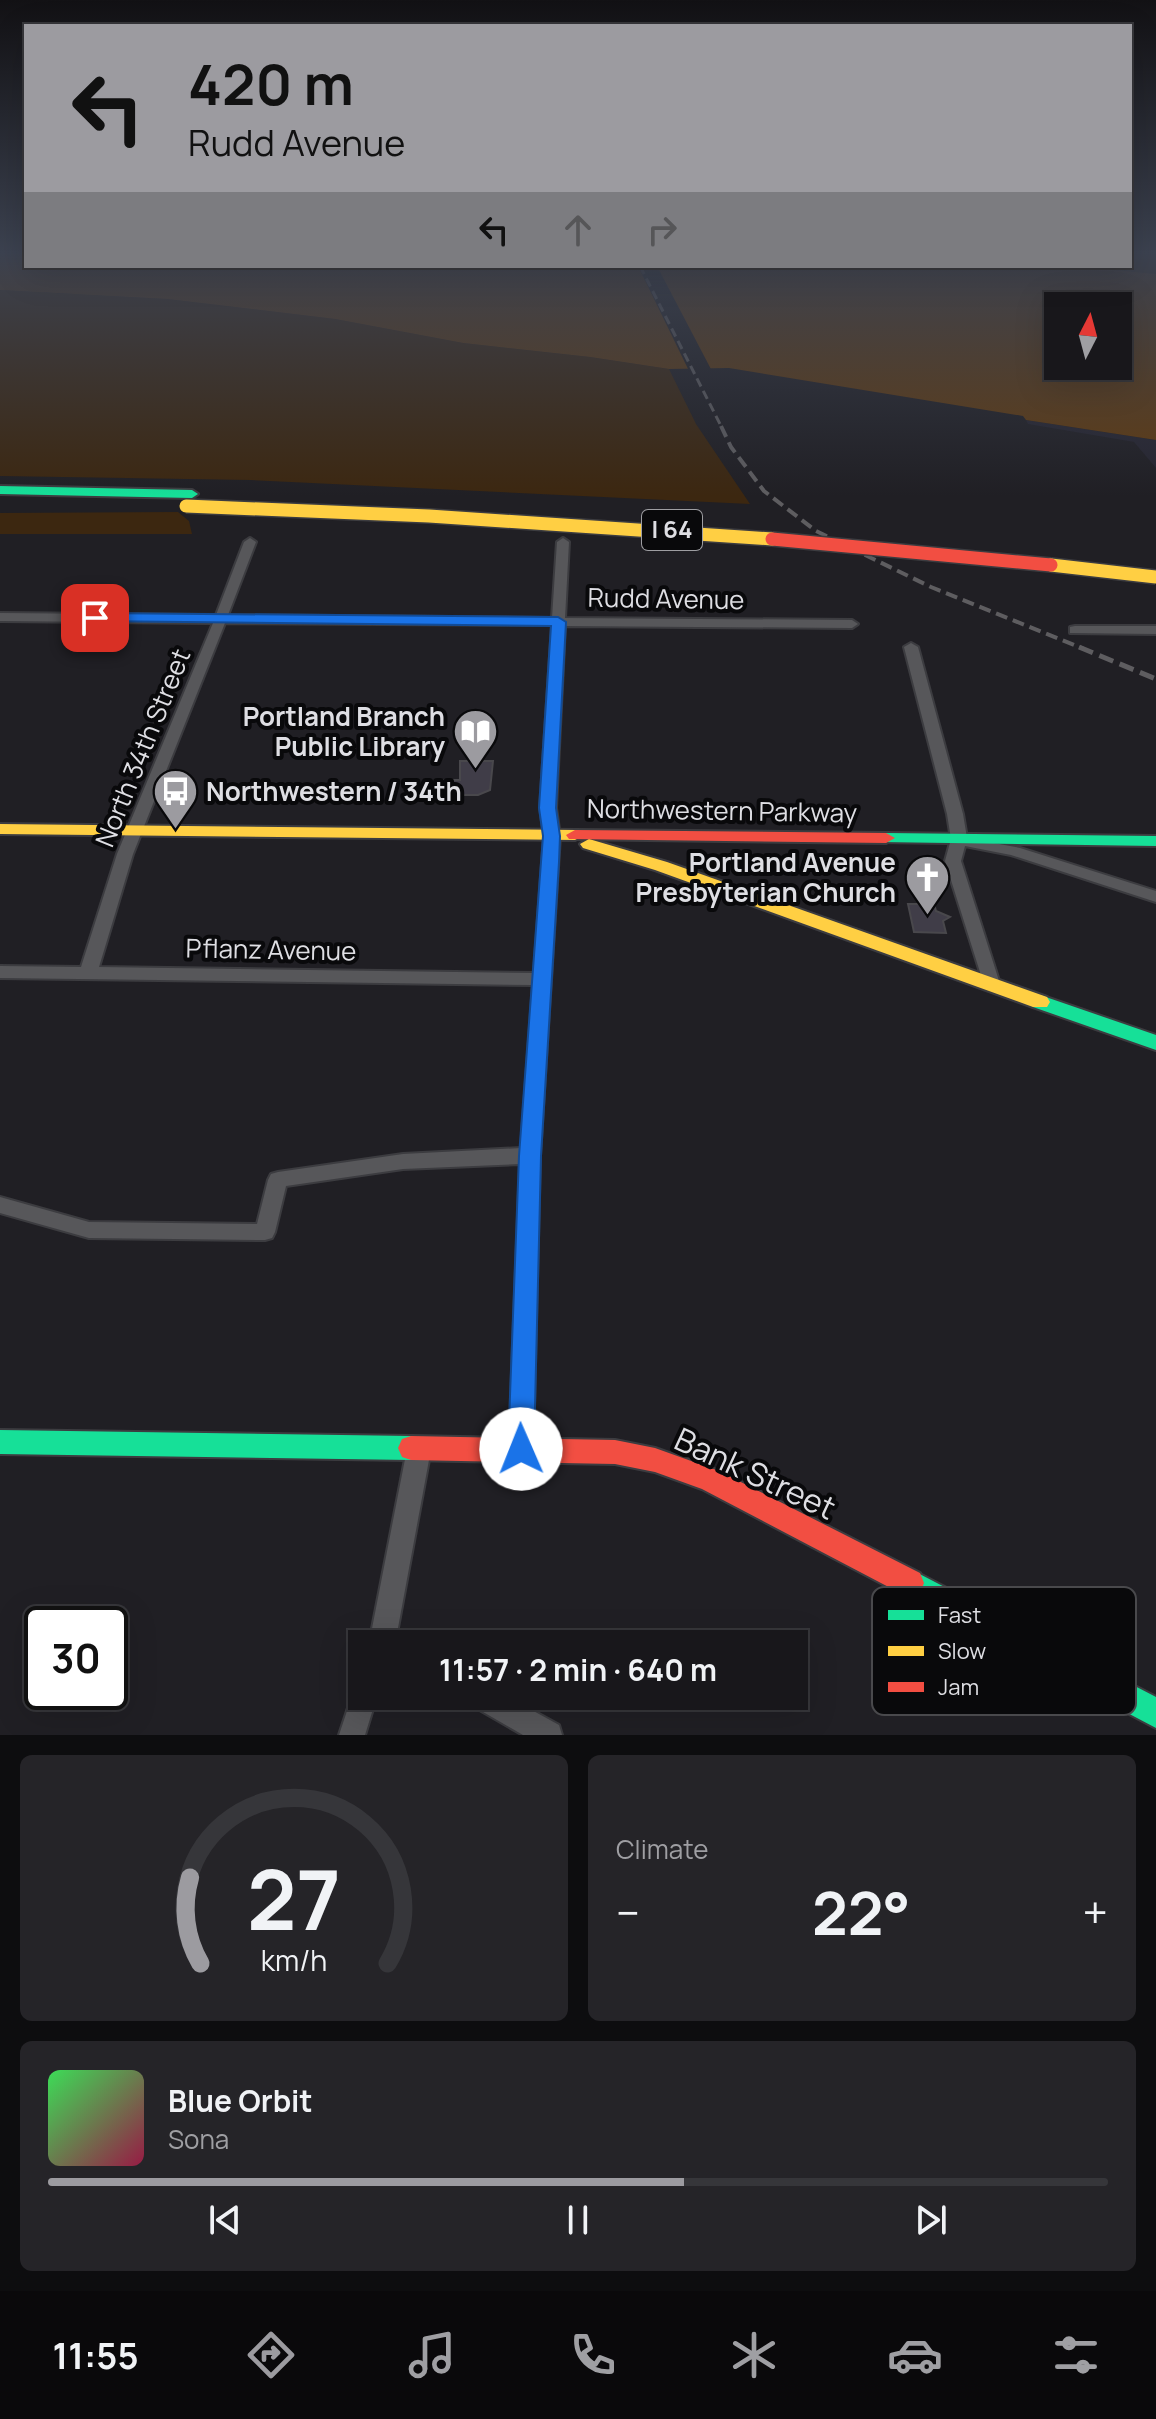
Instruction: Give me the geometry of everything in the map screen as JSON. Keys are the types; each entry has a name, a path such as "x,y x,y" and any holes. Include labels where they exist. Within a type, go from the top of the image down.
{"main road":[{"name":"I 64","path":"0,491 611,525 884,547 1156,577"},
{"name":"I 64","path":"0,504 189,500 447,503 726,520 1156,562"},
{"name":"Northwestern Parkway","path":"0,829 1156,841"},
{"path":"552,836 618,851 1156,1043"},
{"name":"Bank Street","path":"0,1442 615,1452 655,1460 710,1480 919,1587"},
{"name":"Bank Street","path":"1136,1702 1156,1713"}],"street":[{"name":"North 34th Street","path":"88,974 135,830 250,542"},
{"path":"521,1449 530,1156 552,836 548,808 563,542"},
{"name":"Rudd Avenue","path":"0,617 852,624"},
{"path":"1075,630 1156,630"},
{"path":"911,647 959,839 953,861 991,984"},
{"path":"959,839 1014,851 1156,897"},
{"name":"Pflanz Avenue","path":"0,972 542,979"},
{"path":"0,1205 89,1230 265,1232 278,1180 339,1168 468,1155 530,1156"},
{"path":"385,1630 419,1449"},
{"path":"352,1735 360,1710"},
{"path":"505,1710 549,1735"}],"shaded area":[{"path":"0,334 415,334 669,369 696,424 750,504 250,480 0,476"},
{"path":"415,334 1044,334 1044,380 1132,380 1132,334 1156,334 1156,440 729,368 669,369 463,343"},
{"path":"1026,420 1156,440 1156,468 1134,442 1028,424"},
{"path":"178,512 189,521 192,534 0,534 0,513"}],"pier":[{"path":"671,334 693,334 713,373 690,373"}],"building":[{"name":"Portland Branch Public Library","path":"460,761 493,761 490,790 478,795 440,795 442,780 460,780"},
{"name":"Portland Avenue Presbyterian Church","path":"908,904 934,904 936,911 950,917 943,921 946,933 914,932"}],"railway":[{"path":"674,334 721,426"},
{"path":"721,426 731,447 764,491 816,531 931,587 1084,649"},
{"path":"1079,647 1156,679"}],"traffic: fast":[{"path":"0,490 192,494"},
{"path":"886,838 1156,841"},
{"path":"1040,1002 1156,1043"},
{"path":"0,1442 411,1448"},
{"path":"910,1583 918,1587"},
{"path":"1136,1702 1156,1713"}],"traffic: slow":[{"path":"186,506 429,516 772,539"},
{"path":"1051,565 1156,577"},
{"path":"0,829 575,835"},
{"path":"589,844 661,866 1040,1002"}],"traffic: jam":[{"path":"772,539 1051,565"},
{"path":"575,835 886,838"},
{"path":"411,1448 615,1452 655,1460 710,1480 910,1583"}],"place":[{"name":"Portland Branch Public Library","path":"476,771"},
{"name":"Northwestern / 34th","path":"175,831"},
{"name":"Portland Avenue Presbyterian Church","path":"927,917"}],"route":[{"path":"95,618 558,622 548,808 552,836 530,1156 520,1400 521,1449"}]}
